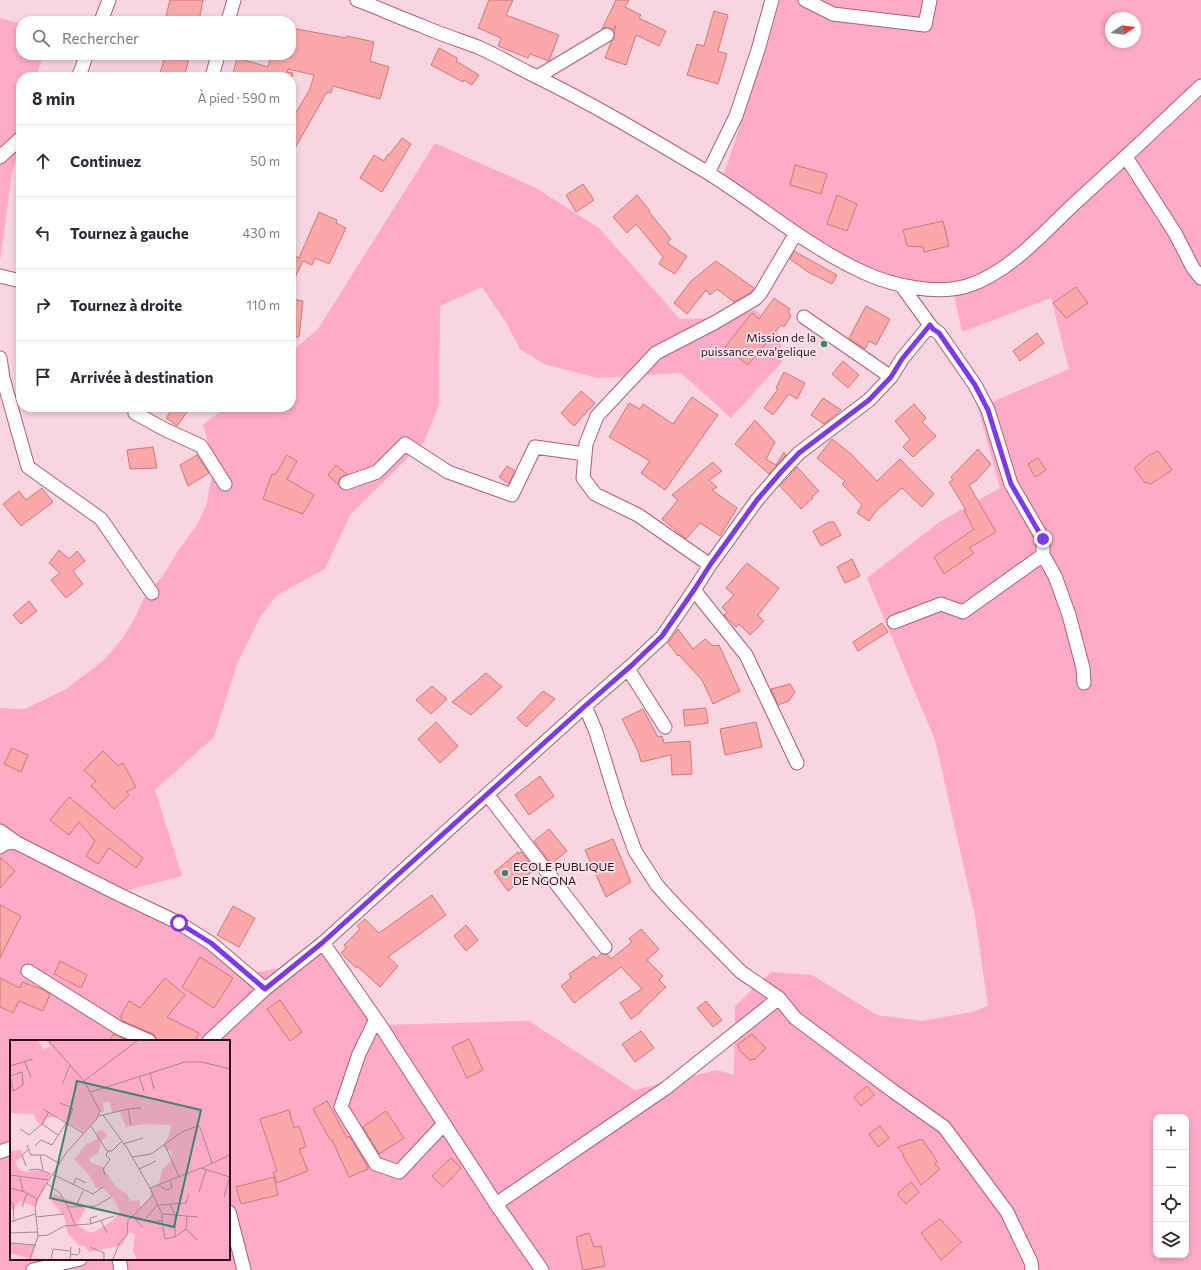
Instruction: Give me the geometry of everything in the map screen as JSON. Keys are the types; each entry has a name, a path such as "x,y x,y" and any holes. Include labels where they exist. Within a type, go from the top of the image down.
{"street":[{"path":"103,16 109,0"},
{"path":"229,16 234,0"},
{"path":"708,173 736,116 758,50 772,0"},
{"path":"805,0 833,14 926,25 930,0"},
{"path":"360,1 479,48 584,101 647,136 708,173 796,233 842,262 867,274 901,285 926,290 960,288 990,276 1012,261 1039,239 1071,207 1201,86"},
{"path":"537,77 608,34"},
{"path":"80,72 84,60"},
{"path":"213,72 217,60"},
{"path":"0,157 16,143"},
{"path":"1126,157 1175,233 1193,268 1201,278"},
{"path":"710,565 638,515 595,494 582,478 586,444 598,416 656,353 714,323 755,299 760,294 796,233"},
{"path":"0,276 16,281"},
{"path":"901,285 933,329 939,333 975,385 988,410 1011,484 1043,539 1043,555 1055,576 1069,615 1083,668 1084,683"},
{"path":"804,317 891,377"},
{"path":"210,1040 265,989 322,943 628,669 662,636 710,565 757,500 785,467 803,450 869,400 891,377 902,359 930,325"},
{"path":"0,358 3,378 28,467 101,519 152,593"},
{"path":"135,412 164,429 201,446 225,484"},
{"path":"346,483 377,472 405,444 448,472 512,495 535,447 585,454"},
{"path":"894,622 941,604 963,612 1043,555"},
{"path":"694,590 746,655 797,763"},
{"path":"628,669 665,727"},
{"path":"585,706 596,732 619,807 635,851 657,885 742,972 779,998 795,1018 944,1127 1007,1212 1031,1262 1032,1270"},
{"path":"488,794 605,948"},
{"path":"0,831 17,843 179,923 211,943 265,989"},
{"path":"0,847 2,844 9,842 17,843"},
{"path":"322,943 376,1019 496,1204 542,1270"},
{"path":"28,971 119,1028 146,1040"},
{"path":"496,1204 666,1088 779,998"},
{"path":"376,1019 359,1054 340,1107 376,1164 398,1172 444,1124"},
{"path":"0,1152 10,1148"},
{"path":"230,1216 244,1270"},
{"path":"33,1270 76,1260"},
{"path":"119,1260 121,1270"}],"shaded area":[{"path":"780,0 1201,0 1201,1270 0,1270 0,708 25,709 66,689 104,660 122,639 135,618 143,600 164,574 198,523 207,503 214,463 203,425 219,412 296,412 296,348 318,329 435,143 536,188 599,228 680,319 714,318 756,310 781,337 782,362 731,418 681,373 597,378 544,364 520,349 507,324 482,287 440,306 439,405 424,442 350,515 325,569 277,595 259,619 237,664 214,737 155,790 182,876 116,893 179,923 242,975 302,964 323,943 380,1025 529,1021 635,1090 717,1070 734,1075 735,1006 771,972 812,975 877,1015 922,1021 972,1012 988,1006 975,916 935,740 867,578 941,521 1000,488 978,408 1069,369 1051,298 962,332 953,289 886,286 722,179 765,53"},
{"path":"0,18 16,23 16,60 42,60 38,72 16,72 16,158 12,173 0,262"}],"building":[{"path":"170,0 203,0 200,16 166,16"},
{"path":"489,0 513,0 506,15 559,35 549,61 530,54 528,58 498,46 501,38 478,28"},
{"path":"616,0 629,0 625,7 641,15 639,18 666,31 659,46 636,35 626,65 605,58 611,42 614,39 616,26 613,30 607,27 602,29"},
{"path":"714,11 728,15 718,51 727,54 718,84 687,75 697,44 704,46"},
{"path":"296,29 346,38 347,36 374,42 370,61 389,67 380,99 333,86 331,93 327,92 296,146 296,113 310,89 314,75 288,69 287,72 233,72 236,60 244,60 268,67 270,60 296,60"},
{"path":"439,48 457,58 456,61 479,75 472,85 464,80 463,82 431,65"},
{"path":"164,60 189,60 185,72 160,72"},
{"path":"402,138 411,144 382,192 360,178 374,155 384,161"},
{"path":"795,165 827,174 821,194 790,185"},
{"path":"583,184 594,200 576,212 566,195"},
{"path":"637,195 671,239 667,243 687,256 675,274 659,264 663,257 636,224 627,233 613,217"},
{"path":"837,195 857,204 847,231 827,224"},
{"path":"319,212 337,220 336,223 346,228 329,264 315,258 312,265 303,261 296,276 296,256 299,258"},
{"path":"943,221 949,246 924,252 923,247 907,246 903,230"},
{"path":"794,251 837,275 832,284 808,272 790,259"},
{"path":"716,261 754,288 750,293 734,302 717,289 710,295 706,290 687,314 674,303 691,281"},
{"path":"1076,287 1088,303 1066,318 1053,303"},
{"path":"774,298 790,309 788,312 791,316 784,327 781,325 748,365 725,347 752,313 759,319"},
{"path":"296,300 303,301 299,337 296,337"},
{"path":"866,306 890,319 876,345 869,341 865,349 849,338"},
{"path":"1037,333 1044,343 1020,361 1013,351"},
{"path":"843,361 859,375 848,388 832,374"},
{"path":"784,372 805,383 797,399 789,394 773,415 764,408 778,389 776,388"},
{"path":"581,391 595,403 574,426 561,413"},
{"path":"692,397 718,415 665,490 641,473 650,461 609,437 629,403 640,409 643,404 673,424"},
{"path":"823,398 841,410 824,424 811,415"},
{"path":"914,404 926,418 922,422 936,436 913,457 903,447 910,439 895,421"},
{"path":"170,412 187,412 177,426 166,418"},
{"path":"755,420 775,442 766,459 776,465 784,452 786,455 769,474 735,444"},
{"path":"832,439 851,454 877,481 900,459 934,494 922,507 902,488 877,510 869,521 857,513 862,505 842,484 845,481 817,458"},
{"path":"153,447 157,468 130,469 127,450"},
{"path":"978,449 991,464 976,481 969,485 996,532 969,548 974,553 944,574 934,557 974,529 964,511 966,510 949,482 953,480 951,477"},
{"path":"1158,451 1172,470 1151,484 1144,482 1134,468 1149,455"},
{"path":"197,455 209,473 188,486 180,465"},
{"path":"287,455 297,461 287,479 314,495 303,514 263,499 272,474 275,475"},
{"path":"1038,458 1046,470 1035,477 1028,464"},
{"path":"713,462 722,471 709,480 717,487 712,490 737,508 720,536 700,523 686,539 662,519 678,500 672,495"},
{"path":"336,465 347,474 340,478 338,485 328,475"},
{"path":"507,466 515,471 509,484 499,477"},
{"path":"797,467 819,491 801,509 780,486"},
{"path":"42,488 53,502 21,526 3,504 19,491 26,500"},
{"path":"829,522 834,522 841,535 821,546 813,531"},
{"path":"59,550 69,559 77,551 85,561 73,571 83,584 66,598 51,580 60,573 49,563"},
{"path":"852,559 860,576 845,583 837,567"},
{"path":"747,563 779,588 758,615 764,621 750,635 739,624 736,627 724,615 727,612 722,607 734,595 726,588"},
{"path":"29,601 37,611 21,624 13,615"},
{"path":"882,623 888,632 858,651 853,642"},
{"path":"678,629 693,649 705,639 713,646 719,645 740,691 713,704 702,680 679,655 678,656 668,643"},
{"path":"486,673 502,687 471,715 452,702"},
{"path":"790,684 795,692 789,701 778,705 771,689"},
{"path":"432,686 447,699 431,714 416,700"},
{"path":"543,691 555,699 526,727 517,718"},
{"path":"706,708 708,723 685,726 683,710"},
{"path":"643,709 658,737 662,736 664,743 690,741 692,774 672,775 671,755 641,762 638,751 622,719"},
{"path":"436,722 458,746 440,763 418,739"},
{"path":"756,722 762,747 725,755 720,729"},
{"path":"12,748 28,755 21,772 4,764"},
{"path":"103,751 118,766 123,763 136,787 126,792 129,795 114,809 91,786 96,781 84,770"},
{"path":"540,776 554,796 529,815 515,795"},
{"path":"69,797 143,858 136,868 109,848 98,864 86,856 95,841 79,822 69,835 50,820"},
{"path":"549,829 567,851 551,864 534,841"},
{"path":"613,839 631,882 606,897 585,850"},
{"path":"518,852 519,854 521,852 535,869 508,891 494,872"},
{"path":"0,857 15,871 0,888"},
{"path":"432,895 446,915 388,957 398,966 380,987 357,966 356,968 341,953 346,948 344,945 360,929 357,926 365,919 379,933"},
{"path":"0,905 21,916 0,958"},
{"path":"233,906 255,918 239,947 217,935"},
{"path":"466,925 478,940 466,951 454,936"},
{"path":"641,929 659,949 647,960 663,976 659,980 666,987 641,1012 631,1019 620,1003 642,989 621,967 574,1003 561,986 571,978 569,974 594,956 596,959 601,954 607,954 611,959 632,942 629,939"},
{"path":"200,957 233,978 214,1008 182,987"},
{"path":"60,961 87,975 81,988 54,974"},
{"path":"0,978 20,988 22,982 50,994 43,1011 19,1001 13,1013 0,1007"},
{"path":"165,978 185,995 167,1017 199,1033 196,1040 157,1040 153,1034 121,1020 122,1018 120,1017 129,1001 140,1008"},
{"path":"280,1000 302,1032 290,1041 267,1009"},
{"path":"706,1001 722,1020 713,1027 697,1008"},
{"path":"641,1031 654,1048 635,1062 622,1044"},
{"path":"113,1034 127,1040 110,1040"},
{"path":"752,1034 766,1048 755,1059 750,1060 742,1053 737,1045"},
{"path":"469,1039 483,1070 467,1078 452,1047"},
{"path":"867,1086 874,1095 861,1106 854,1097"},
{"path":"327,1101 347,1138 349,1136 366,1163 368,1169 349,1177 332,1140 331,1141 313,1109"},
{"path":"289,1110 294,1128 299,1126 306,1147 299,1149 308,1171 277,1183 273,1172 277,1171 260,1119"},
{"path":"386,1111 404,1138 379,1154 363,1127"},
{"path":"880,1126 889,1138 878,1147 869,1134"},
{"path":"922,1139 937,1161 935,1164 940,1169 921,1185 898,1147"},
{"path":"451,1158 461,1168 443,1187 432,1176"},
{"path":"274,1177 278,1195 241,1204 236,1187"},
{"path":"911,1182 919,1192 906,1204 897,1194"},
{"path":"940,1219 961,1242 941,1260 921,1233"},
{"path":"589,1233 594,1247 601,1246 605,1266 583,1270 576,1237"}],"place":[{"name":"Mission de la puissance eva'gelique","path":"824,344"},
{"name":"ECOLE PUBLIQUE DE NGONA","path":"505,873"}],"route":[{"path":"179,923 211,943 265,989 278,979 322,943 632,665 662,636 710,565 757,500 781,472 799,453 869,400 891,377 902,359 930,325 939,333 975,385 988,410 1011,484 1043,539"}]}
